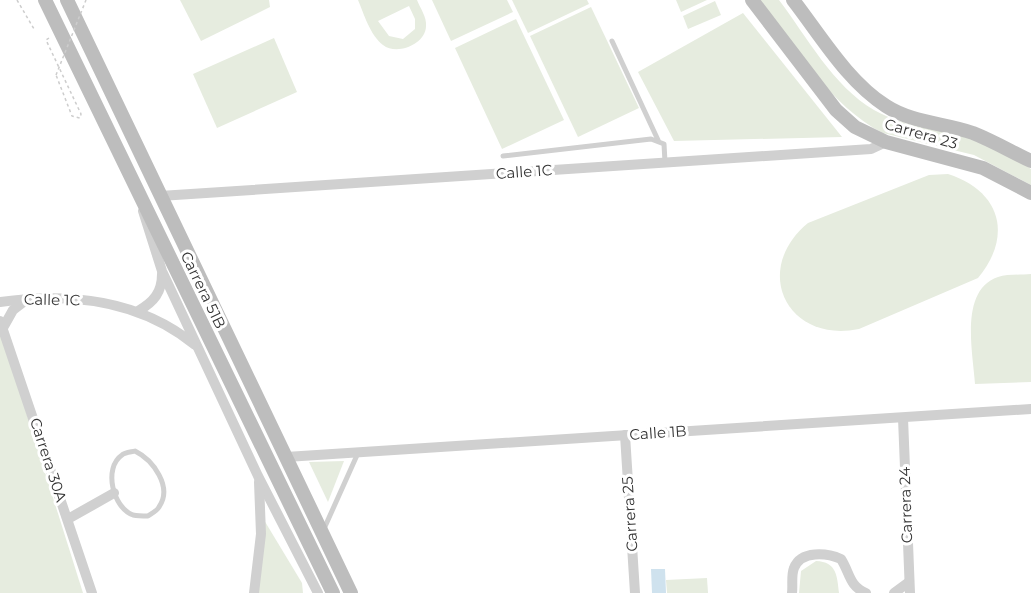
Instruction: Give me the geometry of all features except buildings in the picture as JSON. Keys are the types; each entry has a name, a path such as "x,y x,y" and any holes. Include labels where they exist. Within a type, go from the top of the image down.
{"main road":[{"name":"Carrera 51B","path":"67,0 351,593"},
{"name":"Carrera 23","path":"752,0 836,110 855,127 886,142 983,168 1030,191"},
{"name":"Carrera 23","path":"794,0 850,74 888,108 905,116 973,133 1031,161"},
{"name":"Carrera 51B","path":"44,5 60,32 333,593"}],"street":[{"name":"Calle 1C","path":"160,196 871,149 886,142"},
{"path":"141,202 148,234 162,272 258,476 318,593"},
{"path":"138,311 149,305 157,296 162,284 162,272"},
{"name":"Calle 1C","path":"0,302 28,299 95,302 138,311 160,320 198,347"},
{"name":"Carrera 30A","path":"28,299 13,310 2,323 92,593"},
{"name":"Calle 1B","path":"286,457 625,435 809,419 903,418 1031,409"},
{"name":"Carrera 24","path":"903,418 910,588"},
{"name":"Carrera 25","path":"625,435 635,593"},
{"path":"254,593 261,534 258,476"},
{"path":"68,519 114,493"},
{"path":"792,593 794,568 802,558 814,554 829,554 841,559 849,579 857,590 866,593"},
{"path":"849,579 849,593"},
{"path":"894,593 910,588"}],"lane":[{"path":"612,41 658,140 664,144 665,162"},
{"path":"503,156 658,140"},
{"path":"135,451 147,456 156,466 163,496 159,508 148,516 132,514 120,505 114,493 112,477 115,463 122,454 135,451"},
{"path":"322,532 358,453"}],"path":[{"path":"17,0 34,29"},
{"path":"60,32 46,40 81,114 80,117 72,116 56,75 86,0"}],"shaded area":[{"path":"180,0 269,0 270,7 201,41"},
{"path":"358,0 417,0 425,19 425,32 416,43 410,46 403,49 389,48 374,36","holes":["409,6 415,19 415,29 403,39 389,36 378,21"]},
{"path":"432,0 507,0 513,12 451,41"},
{"path":"512,0 587,0 589,4 528,33"},
{"path":"676,0 707,0 681,12"},
{"path":"760,0 779,0 833,74 859,100 874,110 900,121 970,138 996,148 1031,169 1031,185 974,155 883,133 864,121 846,107 815,74"},
{"path":"715,1 721,15 688,29 683,16"},
{"path":"591,7 639,108 578,137 530,36"},
{"path":"743,13 842,137 674,141 638,72"},
{"path":"516,19 564,120 502,149 455,48"},
{"path":"274,38 297,92 217,128 193,74"},
{"path":"948,174 966,182 980,192 990,203 996,217 998,231 996,246 978,278 859,329 834,331 813,325 796,314 785,299 780,281 782,262 791,242 808,223 929,175"},
{"path":"1031,274 1031,382 975,384 971,324 973,308 978,295 986,284 998,277"},
{"path":"0,329 83,593 0,593"},
{"path":"344,461 328,502 309,462"},
{"path":"264,520 302,583 303,593 256,593"},
{"path":"816,561 828,564 835,571 839,593 799,593 801,571"},
{"path":"707,578 708,593 667,593 666,580"}],"water":[{"path":"651,569 665,569 666,593 652,593"}]}
